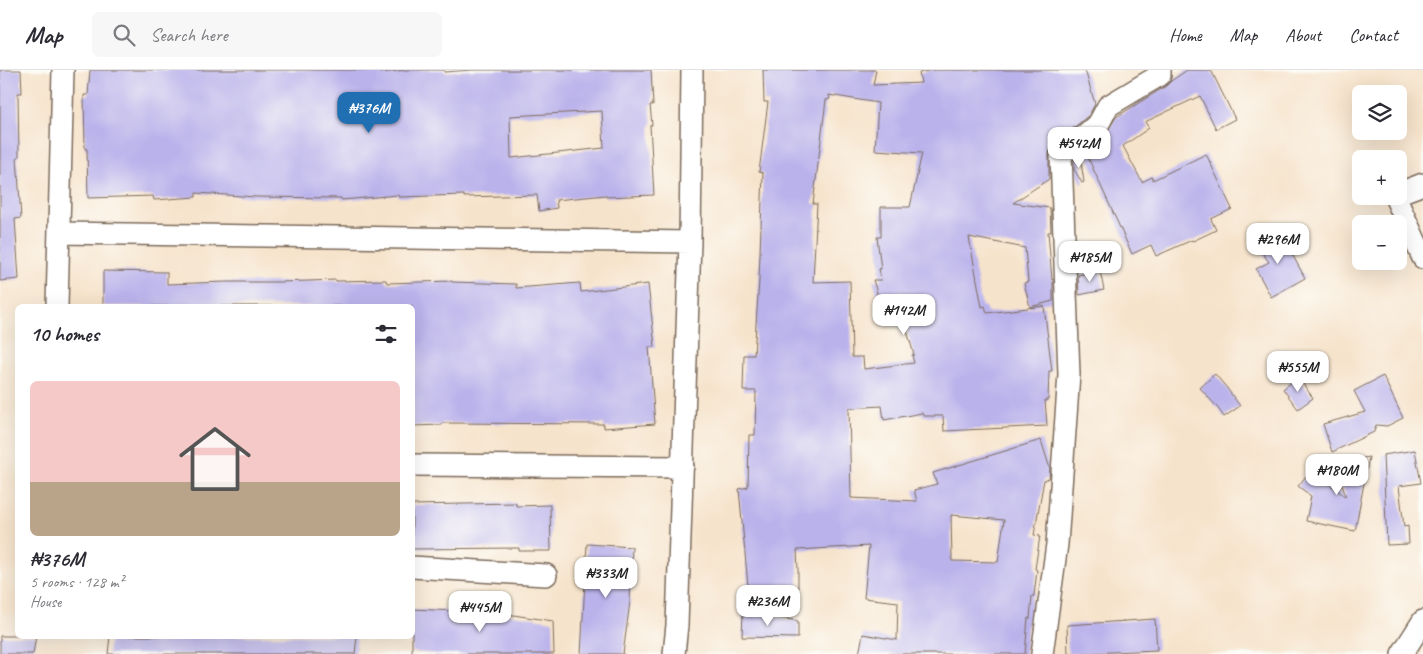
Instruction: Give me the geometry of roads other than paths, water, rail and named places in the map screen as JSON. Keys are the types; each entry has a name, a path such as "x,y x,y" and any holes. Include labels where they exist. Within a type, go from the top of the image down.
{"street":[{"path":"57,304 63,70"},
{"path":"674,654 677,625 690,242 692,70"},
{"path":"1042,654 1057,544 1068,374 1061,156 1099,123 1108,106 1160,75 1160,70"},
{"path":"1423,184 1402,192 1397,201 1423,258"},
{"path":"59,233 690,242"},
{"path":"415,465 683,467"},
{"path":"415,567 546,575"},
{"path":"1402,654 1423,622"}]}
